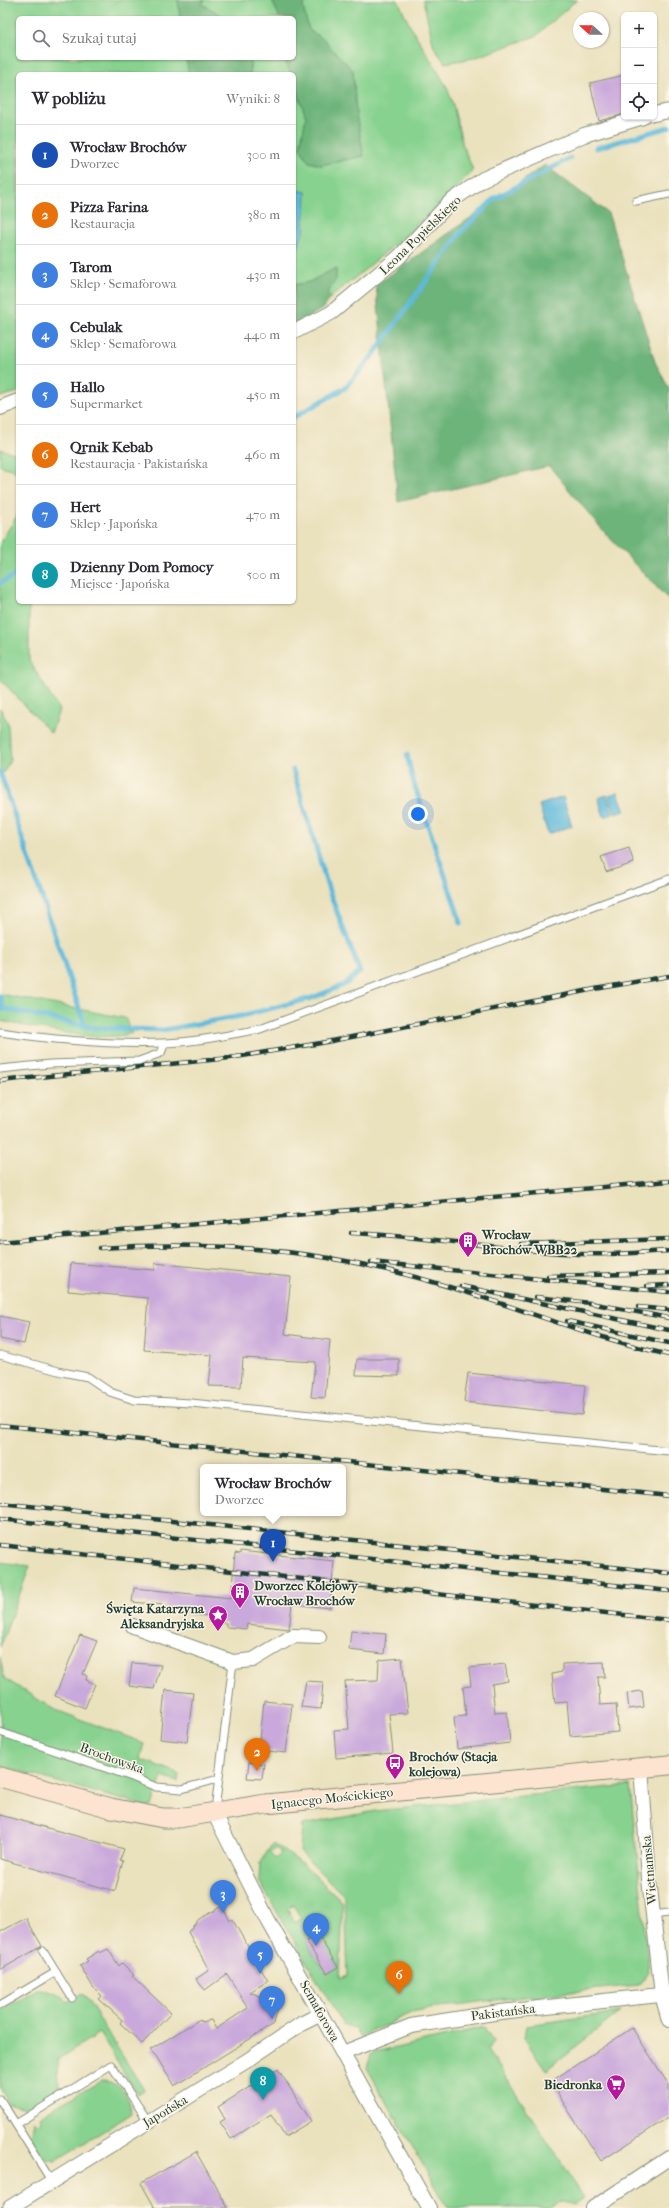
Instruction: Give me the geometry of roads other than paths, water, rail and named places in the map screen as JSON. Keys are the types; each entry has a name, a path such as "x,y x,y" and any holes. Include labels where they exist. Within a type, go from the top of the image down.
{"street":[{"path":"657,113 669,111"},
{"name":"Leona Popielskiego","path":"296,331 331,313 399,257 450,202 483,179 584,135 633,120"},
{"path":"0,408 16,402"},
{"path":"133,1626 233,1662 253,1660 293,1636 319,1637"},
{"name":"Ignacego Mościckiego","path":"0,1777 111,1808 145,1815 178,1818 266,1804 669,1765"},
{"name":"Wietnamska","path":"641,1767 653,1915 669,2020"},
{"name":"Semaforowa","path":"214,1812 268,1920 429,2208"},
{"name":"Pakistańska","path":"343,2053 411,2026 485,2014 666,1994"},
{"name":"Japońska","path":"9,2208 248,2060 301,2024 321,2014"},
{"path":"593,2208 669,2158"}],"lane":[{"path":"636,201 669,194"},
{"path":"0,1032 96,1043 164,1044 212,1038 260,1029 669,879"},
{"path":"0,1070 50,1064 139,1061 161,1053 164,1044"},
{"path":"0,1355 62,1372 88,1377 110,1392 134,1400 191,1403 669,1451"},
{"path":"214,1812 233,1662"},
{"name":"Brochowska","path":"0,1732 132,1777 156,1788 182,1789 218,1779"},
{"path":"653,1915 669,1913"},
{"path":"43,1951 72,1998"},
{"path":"0,2005 56,1972"},
{"path":"16,2124 111,2065 148,2121"},
{"path":"0,2099 52,2182"}],"water":[{"path":"296,190 306,192 304,230 296,254"},
{"path":"618,792 625,811 615,814 609,795"},
{"path":"607,795 613,814 604,817 598,798"},
{"path":"563,797 572,826 548,834 539,805"}],"waterway":[{"path":"596,148 669,127"},
{"path":"296,416 345,388 374,354 461,232 494,199 570,158"},
{"path":"0,583 16,575"},
{"path":"407,755 413,781 461,923"},
{"path":"0,1008 95,1028 163,1030 241,1016 312,998 344,985 360,972 329,891 293,770"},
{"path":"0,772 85,1026"},
{"path":"0,996 3,1009"}],"railway":[{"path":"0,1081 230,1058 321,1043 595,989 669,976"},
{"path":"0,1242 669,1181"},
{"path":"351,1233 576,1254 616,1254 669,1251"},
{"path":"521,1244 669,1239"},
{"path":"100,1248 179,1246 259,1249 377,1267 447,1286 605,1338 669,1355"},
{"path":"371,1262 669,1292"},
{"path":"548,1276 669,1273"},
{"path":"647,1286 669,1285"},
{"path":"461,1286 669,1330"},
{"path":"536,1297 590,1303 669,1318"},
{"path":"638,1307 669,1310"},
{"path":"567,1321 669,1343"},
{"path":"0,1425 669,1496"},
{"path":"0,1503 669,1573"},
{"path":"0,1519 669,1591"},
{"path":"0,1545 669,1620"}],"place":[{"name":"Wrocław Brochów WBB22","path":"468,1258"},
{"name":"Wrocław Brochów","path":"273,1562"},
{"name":"Dworzec Kolejowy Wrocław Brochów","path":"240,1609"},
{"name":"Święta Katarzyna Aleksandryjska","path":"218,1632"},
{"name":"Pizza Farina","path":"257,1771"},
{"name":"Brochów (Stacja kolejowa)","path":"395,1780"},
{"name":"Tarom","path":"223,1913"},
{"name":"Cebulak","path":"316,1946"},
{"name":"Hallo","path":"260,1974"},
{"name":"Qrnik Kebab","path":"399,1994"},
{"name":"Hert","path":"272,2019"},
{"name":"Dzienny Dom Pomocy","path":"263,2100"},
{"name":"Biedronka","path":"616,2101"}]}
